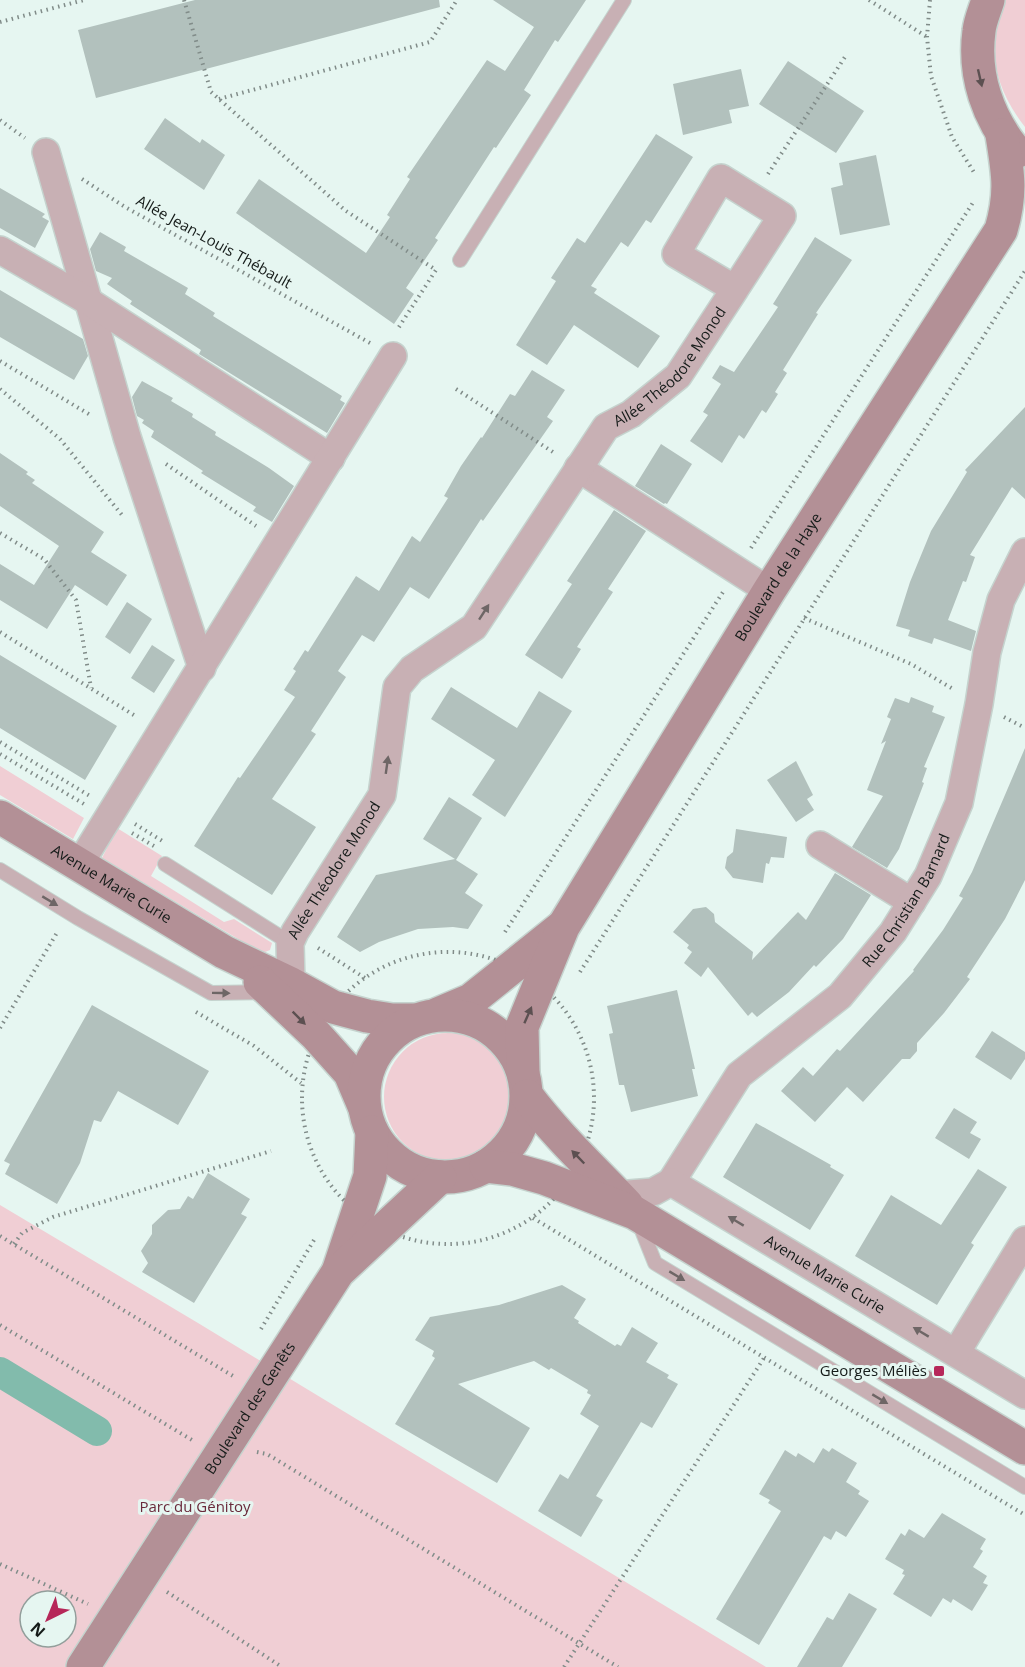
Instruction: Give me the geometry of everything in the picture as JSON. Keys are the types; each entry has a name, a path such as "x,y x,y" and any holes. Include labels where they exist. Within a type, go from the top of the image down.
{"street":[{"path":"980,10 978,66 986,103 1002,135 1025,162"},
{"name":"Boulevard de la Haye","path":"525,1084 522,1027 562,927 769,591 1013,222 1008,206 1009,179 1002,135"},
{"path":"46,152 127,438 202,668"},
{"name":"Allée Théodore Monod","path":"282,988 292,938 382,795 397,687 412,669 474,627 606,426 631,414 678,376 735,290 782,216 720,178 676,254 735,290"},
{"path":"0,250 88,301 331,458"},
{"path":"79,865 331,458 389,353"},
{"path":"578,468 769,591"},
{"name":"Rue Christian Barnard","path":"671,1182 739,1075 840,996 892,932 928,876 959,803 987,652 1001,600 1023,560"},
{"name":"Avenue Marie Curie","path":"0,817 282,988 347,1012 392,1020 426,1017"},
{"path":"820,845 912,902"},
{"name":"Boulevard de la Haye","path":"426,1017 471,1000 562,927"},
{"name":"Avenue Marie Curie","path":"282,988 316,1035 350,1073 368,1119"},
{"path":"525,1084 522,1124 508,1148 486,1166 464,1175 440,1177 419,1173 400,1164 384,1149 368,1119 365,1079 374,1055 391,1034 426,1017 466,1017 491,1028 511,1047 525,1084 545,1120 579,1158 626,1204 1025,1448"},
{"name":"Boulevard des Genêts","path":"338,1272 370,1176 368,1119"},
{"path":"486,1166 512,1169 626,1204 671,1182"},
{"name":"Boulevard des Genêts","path":"83,1667 338,1272 440,1177"},
{"name":"Avenue Marie Curie","path":"671,1182 1025,1395"},
{"path":"956,1353 1025,1240"}],"lane":[{"path":"460,260 624,0"},
{"path":"163,857 292,938"},
{"path":"0,870 78,918 211,993 282,988"},
{"path":"626,1204 655,1263 1025,1487"}],"path":[{"path":"0,22 84,0"},
{"path":"184,0 211,92 346,212 436,270 389,353"},
{"path":"218,99 430,42 457,0"},
{"path":"869,0 927,37"},
{"path":"930,0 927,37 931,76 952,137 977,177"},
{"path":"753,197 845,57"},
{"name":"Allée Jean-Louis Thébault","path":"0,120 125,207 389,353"},
{"path":"578,975 1025,271"},
{"path":"0,389 60,439 127,522"},
{"path":"456,389 578,468"},
{"path":"0,533 44,559 76,600 91,688"},
{"path":"804,618 912,664 1025,728"},
{"path":"0,632 162,732"},
{"path":"0,754 109,819 163,857"},
{"path":"0,1028 58,930"},
{"path":"292,938 365,978"},
{"path":"345,994 365,978 396,962 416,955 437,951 458,951 485,957 498,963"},
{"path":"566,995 560,1005 574,1024 585,1045 596,1083 595,1106 585,1146"},
{"path":"312,1046 301,1083 302,1118 308,1144 320,1169 341,1196"},
{"path":"14,1244 22,1233 52,1217 271,1151"},
{"path":"403,1237 435,1245 470,1243 509,1232 533,1218 554,1198"},
{"path":"533,1218 1025,1515"},
{"path":"0,1236 233,1376"},
{"path":"0,1325 192,1440"},
{"path":"564,1667 778,1338"},
{"path":"254,1452 267,1454 618,1667"},
{"path":"0,1564 89,1605"},
{"path":"165,1591 282,1667"}],"green space":[{"path":"1001,0 1025,0 1025,127 1006,97 996,67 995,35"},
{"path":"0,766 84,818 73,839 0,795"},
{"path":"117,828 162,856 151,876 224,922 234,919 272,943 270,950 265,952 255,949 102,858"},
{"path":"448,1033 472,1038 493,1052 507,1073 512,1097 507,1121 493,1142 472,1156 448,1161 424,1156 403,1142 389,1121 384,1097 389,1073 403,1052 424,1038"},
{"name":"Parc du Génitoy","path":"0,1205 198,1323 766,1667 0,1667"}],"building":[{"path":"195,0 439,0 440,7 96,98 78,30"},
{"path":"493,0 586,0 558,42 555,40 524,90 531,95 435,238 438,240 406,288 414,294 394,324 236,213 259,179 366,253 390,217 387,215 410,179 407,177 487,60 505,71 534,27"},
{"path":"788,61 864,111 836,153 759,104"},
{"path":"741,69 749,106 729,110 732,123 683,135 673,84"},
{"path":"165,118 200,143 202,139 225,155 204,190 144,149"},
{"path":"656,134 693,157 651,223 646,220 628,247 621,242 591,286 597,289 594,293 660,336 638,368 574,325 547,365 516,345 556,281 551,278 577,238 585,243"},
{"path":"876,155 890,225 840,235 831,188 843,185 839,163"},
{"path":"0,188 45,214 42,217 49,221 35,248 0,228"},
{"path":"100,232 126,247 124,251 188,288 185,294 215,313 213,316 342,396 340,400 345,403 327,433 199,354 201,350 130,304 132,301 107,284 112,278 96,271 90,249"},
{"path":"815,237 852,260 816,313 818,314 783,370 787,373 766,413 762,410 744,439 739,435 722,463 690,441 708,415 703,412 721,384 712,378 720,365 734,372 778,307 773,304"},
{"path":"0,290 83,339 88,356 74,380 0,337"},
{"path":"532,370 565,390 547,417 553,421 483,521 481,519 429,599 410,587 374,642 362,635 338,671 346,677 311,731 316,734 272,799 316,827 272,895 194,846 238,777 240,778 295,697 284,690 296,671 293,669 305,650 308,652 356,576 379,591 412,536 420,542 448,498 444,496 461,466 510,394 515,396"},
{"path":"142,381 173,398 171,401 193,414 192,417 216,432 215,435 294,486 272,522 253,511 256,507 201,473 203,471 151,437 154,431 142,423 144,420 137,416 132,397"},
{"path":"1025,407 1025,499 1012,487 970,555 975,557 948,620 976,631 971,651 934,638 932,644 908,636 910,630 896,626 910,582 931,531 967,472 965,470"},
{"path":"661,444 692,464 667,504 635,486"},
{"path":"0,453 28,472 26,474 35,480 32,483 104,532 91,552 127,575 107,606 75,585 47,629 0,600 0,564 34,585 59,546 0,506"},
{"path":"614,510 646,531 608,589 613,592 577,647 581,649 562,679 525,655 572,584 567,581"},
{"path":"127,602 152,619 130,654 105,637"},
{"path":"152,645 175,660 154,693 131,678"},
{"path":"0,655 117,726 85,780 0,728"},
{"path":"451,687 517,728 539,691 572,711 505,817 472,795 495,760 431,719"},
{"path":"911,697 934,706 932,712 945,717 924,767 927,768 922,782 924,783 899,849 887,868 852,847 883,796 867,790 886,741 881,744 891,719 887,717 895,698 909,703"},
{"path":"1025,748 1025,880 1005,919 967,977 970,979 917,1043 917,1051 910,1059 902,1059 863,1102 847,1087 815,1122 781,1091 803,1067 813,1076 837,1049 840,1051 914,971 963,898 959,896 972,872"},
{"path":"796,761 813,795 807,799 814,810 796,822 767,780"},
{"path":"449,797 482,818 456,860 478,874 465,893 483,905 468,929 453,927 418,929 379,942 360,952 337,937 376,875 455,859 423,839"},
{"path":"736,829 787,837 784,858 771,857 769,864 766,863 763,883 733,878 725,868 727,857 733,852"},
{"path":"835,873 871,895 843,939 789,992 757,1017 752,1012 748,1016 708,967 701,977 684,963 692,952 687,948 689,945 673,932 693,909 706,907 714,914 715,922 753,952 752,960 798,912 806,920"},
{"path":"677,990 695,1069 692,1069 698,1096 631,1112 624,1085 619,1085 609,1034 613,1033 607,1006"},
{"path":"92,1005 209,1071 178,1125 118,1091 101,1122 94,1120 80,1163 57,1204 5,1174 10,1164 4,1161"},
{"path":"992,1031 1025,1052 1025,1059 1011,1080 975,1057"},
{"path":"954,1108 977,1122 970,1133 981,1139 969,1159 935,1138"},
{"path":"756,1123 831,1165 830,1167 844,1175 810,1230 723,1177"},
{"path":"978,1169 1007,1187 971,1243 974,1245 937,1305 855,1256 891,1195 941,1225"},
{"path":"208,1173 250,1199 241,1214 247,1217 194,1303 142,1272 148,1263 141,1251 152,1234 152,1225 168,1210 180,1209 188,1196 193,1199"},
{"path":"562,1285 586,1299 574,1318 579,1321 578,1323 615,1346 617,1344 621,1346 632,1327 658,1343 646,1362 669,1375 667,1378 678,1384 652,1428 641,1422 596,1496 603,1500 581,1537 538,1511 560,1474 568,1479 599,1426 580,1414 591,1395 587,1393 588,1390 551,1368 549,1370 534,1361 458,1384 530,1428 497,1483 395,1424 435,1358 432,1356 434,1351 415,1340 430,1317 499,1305"},
{"path":"823,1448 829,1452 832,1448 857,1463 846,1482 860,1491 858,1494 869,1501 846,1537 836,1531 831,1540 824,1536 759,1645 716,1619 781,1511 768,1503 770,1500 759,1494 785,1450 796,1457 798,1453 814,1463"},
{"path":"942,1513 986,1539 980,1549 983,1551 973,1567 987,1576 983,1583 988,1585 972,1611 953,1599 951,1603 943,1598 931,1617 893,1594 905,1575 902,1574 904,1570 885,1559 901,1533 905,1536 909,1529 924,1538"},
{"path":"849,1593 877,1609 842,1667 797,1667 827,1617 833,1620"}],"waterway":[{"path":"0,1372 97,1431"}],"place":[{"name":"Georges Méliès","path":"939,1371"}]}
